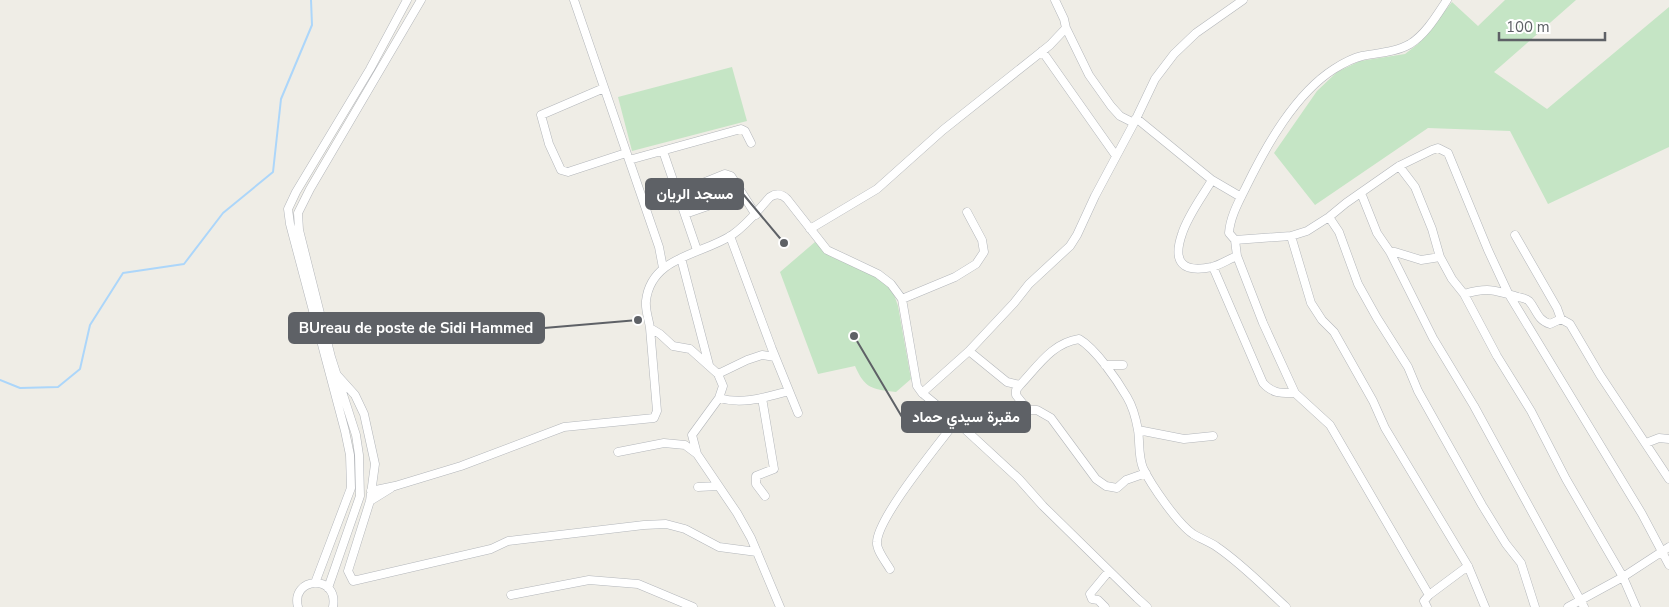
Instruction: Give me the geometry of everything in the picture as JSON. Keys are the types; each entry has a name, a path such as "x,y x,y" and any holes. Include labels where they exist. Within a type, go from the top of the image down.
{"street":[{"path":"315,583 351,488 350,455 290,224 288,209 370,69 407,0"},
{"path":"328,588 360,496 359,454 356,435 337,375 299,230 298,213 421,0"},
{"path":"574,0 659,247 663,268"},
{"path":"1055,0 1066,28 1089,75 1120,116 1135,120 1212,180 1240,197"},
{"path":"922,393 969,351 1014,303 1029,284 1070,246 1155,79 1174,54 1196,33 1243,0"},
{"path":"1429,595 1330,425 1296,393 1263,323 1237,256 1236,240 1228,233 1229,225 1240,197 1263,152 1285,120 1314,84 1335,68 1360,57 1400,48 1411,43 1429,25 1447,0"},
{"path":"810,228 877,189 943,130 1042,52 1066,28"},
{"path":"1042,52 1116,156"},
{"path":"604,88 541,115 549,144 561,170 568,172 627,156 663,150 741,129 745,131 751,143"},
{"path":"1236,240 1291,236 1307,231 1330,217 1399,166 1438,148 1448,153 1488,250 1508,292 1665,549 1669,565"},
{"path":"663,150 697,250"},
{"path":"320,153 322,169"},
{"path":"1399,166 1415,187 1432,229 1440,257 1452,279 1464,294 1497,356 1531,412 1566,479 1623,577 1636,607"},
{"path":"678,193 728,174 756,215"},
{"path":"1212,180 1190,215 1182,234 1179,257 1184,266 1189,268 1213,267 1237,256"},
{"path":"1361,193 1377,233 1390,252 1433,338 1474,406 1582,604"},
{"path":"371,491 395,486 461,466 564,427 654,418 658,410 646,302 652,282 663,268 697,250 730,236 748,224 770,196 775,194 787,199 829,251 878,274 891,284 902,299 917,386 922,393 956,421 1019,479 1043,506 1147,607"},
{"path":"685,214 708,206"},
{"path":"902,299 955,276 976,264 984,252 982,240 967,212"},
{"path":"1330,217 1339,232 1358,284 1408,367 1418,391 1482,505 1506,544 1521,563 1535,607"},
{"path":"1515,235 1557,308 1561,319 1570,324 1600,375 1669,479"},
{"path":"730,236 798,413"},
{"path":"1291,236 1311,303 1322,320 1334,332 1373,401 1385,428 1468,566 1485,607"},
{"path":"1390,252 1421,260 1440,257"},
{"path":"681,258 710,366"},
{"path":"1213,267 1263,383 1268,389 1280,393 1296,393"},
{"path":"1464,294 1488,289 1508,292 1529,301 1544,322 1550,324 1561,319"},
{"path":"650,328 673,346 690,349 718,374 723,386 719,398 685,445"},
{"path":"1028,410 1016,395 1016,390 1047,354 1056,347 1071,340 1079,339 1087,343 1128,398 1138,430 1139,450 1143,467 1174,514 1192,534 1217,547 1252,575 1286,607"},
{"path":"969,351 1007,382 1020,385"},
{"path":"718,374 762,355 775,357"},
{"path":"1104,364 1123,365"},
{"path":"337,375 356,395 364,414 375,464 370,501 348,571 353,581 492,549 508,541 644,524 666,524 685,529 719,547 757,552"},
{"path":"719,398 731,402 752,400 790,391"},
{"path":"762,398 774,469 756,476 756,484 765,496"},
{"path":"956,421 1001,419 1028,410 1037,410 1050,418 1101,483 1117,488 1126,480 1146,473"},
{"path":"890,569 876,545 877,533 888,512 956,421"},
{"path":"1138,430 1184,439 1213,436"},
{"path":"692,435 697,454 737,513 757,552 780,607"},
{"path":"1646,443 1659,438 1669,439"},
{"path":"618,452 664,443 685,445 697,454"},
{"path":"372,480 395,486"},
{"path":"370,501 395,486"},
{"path":"698,487 718,486"},
{"path":"1568,607 1582,604 1665,549"},
{"path":"1426,607 1424,601 1429,595 1468,566"},
{"path":"1105,607 1098,600 1092,599 1090,594 1109,571"},
{"path":"511,595 589,580 638,584 693,607"},
{"path":"298,607 300,592 308,584 315,583 325,585 328,588 333,595 334,607"}],"green space":[{"path":"1505,0 1576,0 1494,72 1547,109 1669,7 1669,147 1548,204 1510,131 1428,128 1315,205 1274,153 1317,91 1337,72 1360,61 1405,54 1418,44 1452,2 1478,26"},
{"path":"732,67 747,121 632,151 618,97"},
{"path":"815,242 832,257 873,274 892,289 898,306 911,379 896,392 875,389 866,384 855,366 818,374 780,272"}],"waterway":[{"path":"0,380 20,388 58,387 80,369 90,325 123,273 184,264 223,213 273,172 281,99 312,25 311,0"}],"place":[{"name":"مسجد الريان","path":"784,243"},
{"name":"BUreau de poste de Sidi Hammed","path":"638,320"},
{"name":"مقبرة سيدي حماد","path":"854,336"}]}
